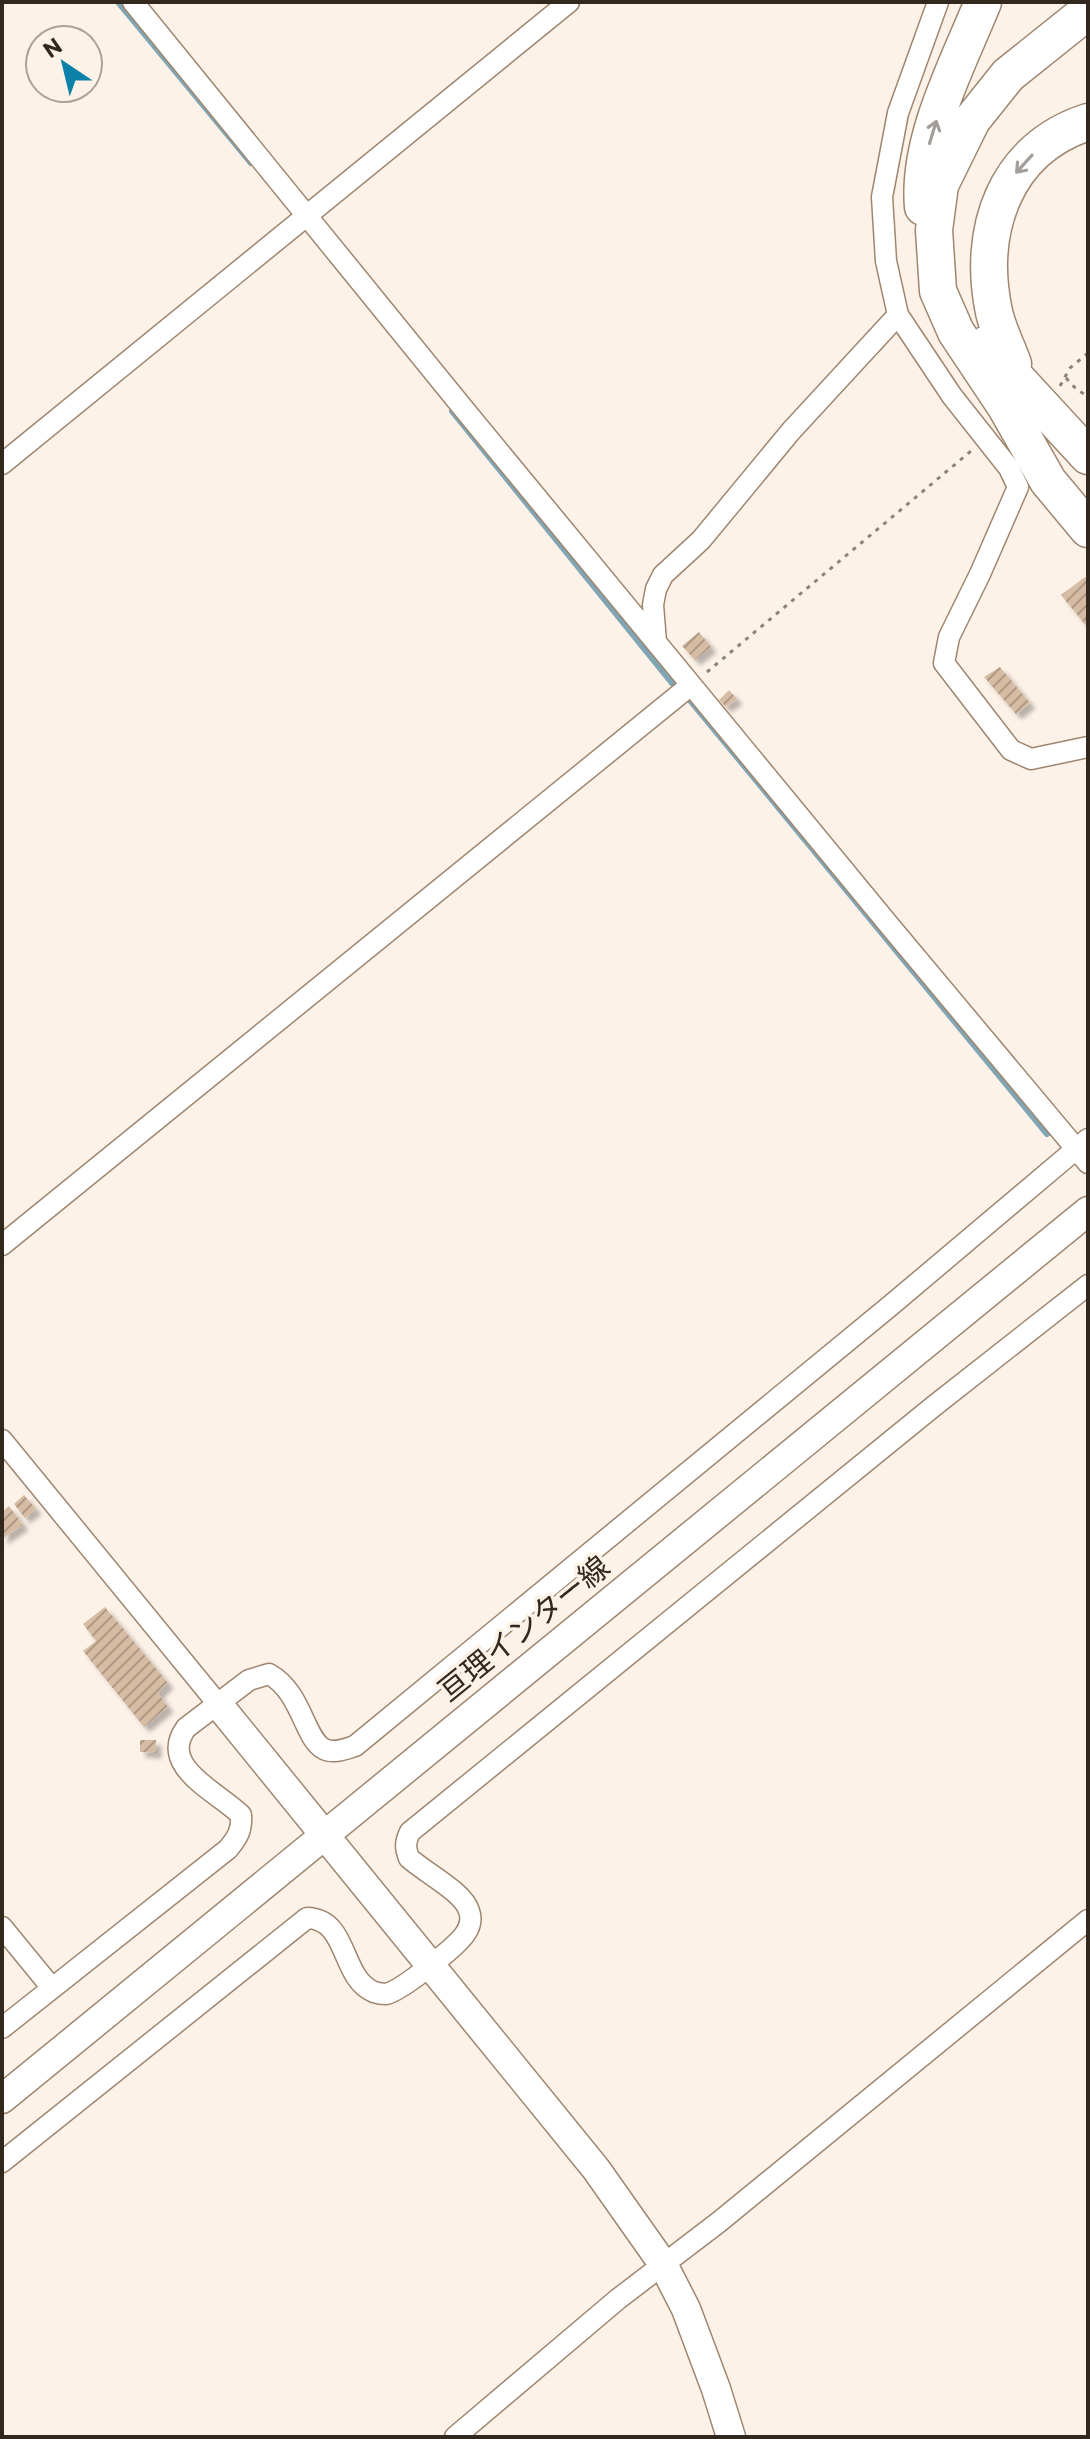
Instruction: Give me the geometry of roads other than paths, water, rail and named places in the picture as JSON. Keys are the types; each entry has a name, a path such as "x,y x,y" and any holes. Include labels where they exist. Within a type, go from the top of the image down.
{"highway":[{"path":"983,2 939,110 925,157 922,190 926,238 938,291 956,332 1088,479"},
{"path":"938,291 934,230 940,185 972,120 1008,75 1088,11"},
{"path":"1088,31 1026,81 979,138 965,170 954,225 958,270 976,324 996,359 1048,481 1088,529"},
{"path":"1088,122 1047,142 1018,169 1000,201 992,230 990,284 1007,386 1088,503"},
{"path":"1007,386 1088,456"}],"main road":[{"name":"亘理インター線","path":"2,2099 1088,1211"},
{"path":"218,1704 596,2169 663,2264 686,2309 731,2437"}],"street":[{"path":"2,2028 228,1849 238,1837 241,1815 181,1763 180,1736 186,1728 249,1680 269,1674 293,1695 320,1747 336,1751 355,1746 1084,1150 691,685 133,2"},
{"path":"2,464 569,2"},
{"path":"938,2 898,113 882,197 886,261 898,315 952,396 1009,468 1018,487 949,637 944,663 1011,750 1031,759 1088,747"},
{"path":"656,642 653,605 663,575 701,540 791,431 898,315"},
{"path":"2,1245 691,685"},
{"path":"2,2162 307,1918 317,1918 332,1929 359,1980 376,1993 386,1994 404,1986 463,1937 470,1923 468,1905 459,1895 409,1858 405,1850 410,1832 955,1389 1088,1285"},
{"path":"2,1440 218,1704"},
{"path":"455,2437 663,2264 1088,1920"},
{"path":"2,1927 52,1988"}],"waterway":[{"path":"118,2 251,163"},
{"path":"452,411 672,683"},
{"path":"689,699 1047,1134"}]}
